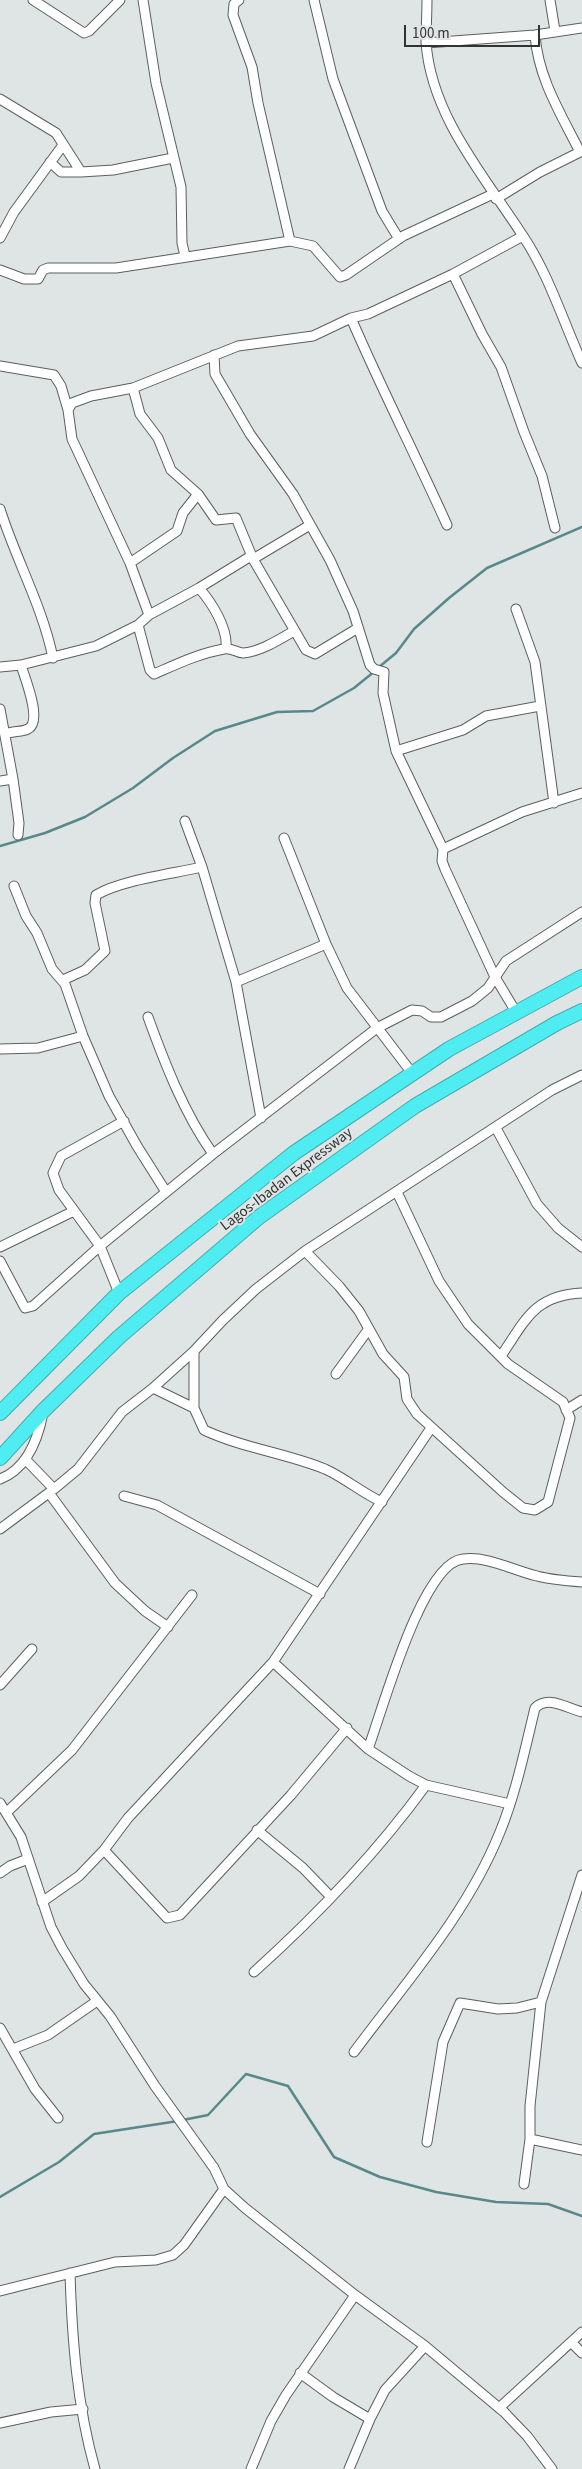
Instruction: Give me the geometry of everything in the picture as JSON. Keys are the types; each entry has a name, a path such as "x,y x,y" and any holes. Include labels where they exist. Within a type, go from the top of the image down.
{"highway":[{"name":"Lagos-Ibadan Expressway","path":"0,1413 119,1293 294,1153 412,1073 516,1012 582,977"},
{"name":"Lagos-Ibadan Expressway","path":"0,1458 43,1411 119,1337 259,1217 415,1106 557,1023 582,1011"}],"street":[{"path":"33,0 84,33 87,33 120,0"},
{"path":"143,0 156,83 181,187 182,243 185,256"},
{"path":"239,0 234,4 233,15 252,67 258,103 290,241"},
{"path":"314,0 336,88 382,211 398,239"},
{"path":"427,0 426,43 438,93 459,139 494,196 523,236 545,275 582,363"},
{"path":"550,0 555,31"},
{"path":"426,43 535,35 582,28"},
{"path":"0,270 30,280 38,279 42,270 48,268 116,268 290,241 313,246 340,277 352,271 398,239 494,196 581,151 543,78 536,57 535,35"},
{"path":"0,99 56,133 81,172"},
{"path":"0,238 14,212 63,145"},
{"path":"50,162 61,172 81,172 113,170 173,158"},
{"path":"68,410 72,403 91,396 133,388 238,346 313,336 351,318 368,314 452,274 523,236"},
{"path":"452,274 501,367 542,476 556,528"},
{"path":"351,318 377,380 407,436 447,525"},
{"path":"214,355 215,374 250,434 293,494 330,560 358,628 370,664 374,669 384,672 383,693 396,751 443,849 442,861 445,869 494,977 516,1012"},
{"path":"0,366 54,375 61,386 68,410 72,439 130,563 149,614"},
{"path":"133,388 140,414 158,438 171,470 198,494 216,520 236,518 252,558 306,650 311,654 315,654 358,628"},
{"path":"130,563 177,531 184,513 198,494"},
{"path":"0,509 9,539 30,583 46,626 53,658"},
{"path":"0,667 21,665 53,658 96,646 138,625 149,614 310,525"},
{"path":"199,588 211,601 224,634 226,648"},
{"path":"516,609 535,662 554,802"},
{"path":"138,625 150,670 154,674 183,661 226,648 240,653 248,652 277,641 294,631"},
{"path":"5,734 16,730 22,731 34,724 35,715 21,665"},
{"path":"396,751 462,730 486,716 540,706"},
{"path":"0,709 13,779 19,823 18,834"},
{"path":"0,781 13,779"},
{"path":"443,849 522,812 582,794"},
{"path":"185,821 202,867 236,982 261,1118"},
{"path":"284,838 326,944 347,988 412,1073"},
{"path":"63,980 85,970 105,951 96,895 103,891 140,880 202,867"},
{"path":"14,886 26,916 37,933 52,968 63,980 83,1036 109,1096 166,1192"},
{"path":"0,1261 25,1308 33,1306 100,1246 213,1154 377,1028 412,1010 432,1017 441,1017 488,988 506,961 582,912"},
{"path":"236,982 326,944"},
{"path":"148,1017 167,1070 201,1137 213,1154"},
{"path":"0,1049 38,1048 83,1036"},
{"path":"1,1528 52,1491 78,1469 122,1412 153,1388 194,1351 256,1289 305,1251 552,1090 582,1075"},
{"path":"119,1293 100,1246 59,1190 53,1173 61,1156 124,1121"},
{"path":"496,1128 537,1204 558,1228 582,1247"},
{"path":"305,1251 339,1286 359,1311 383,1354 404,1377 407,1399 417,1414 503,1492 524,1508 535,1510 548,1502 570,1418 563,1402 501,1356 468,1324 439,1281 397,1192"},
{"path":"0,1247 74,1211"},
{"path":"501,1356 531,1311 542,1303 582,1293"},
{"path":"336,1374 368,1330"},
{"path":"194,1351 194,1408 204,1430 242,1443 288,1455 328,1470 366,1495 382,1502"},
{"path":"153,1388 194,1408"},
{"path":"566,1410 582,1400"},
{"path":"0,1479 26,1460 36,1438 43,1411"},
{"path":"42,1902 79,1876 104,1850 128,1818 273,1662 431,1428"},
{"path":"26,1460 52,1491 115,1583 145,1611 168,1627"},
{"path":"124,1496 157,1505 320,1594"},
{"path":"368,1749 411,1629 430,1588 449,1563 461,1559 489,1560 537,1576 582,1582"},
{"path":"7,1812 72,1750 192,1595"},
{"path":"0,1684 32,1649"},
{"path":"273,1662 368,1749 426,1785 510,1804"},
{"path":"354,2052 448,1926 471,1889 500,1833 510,1804 535,1708 541,1702 550,1701 582,1712"},
{"path":"104,1850 167,1918 172,1918 184,1912 256,1830 291,1795 347,1728"},
{"path":"254,1972 330,1896 405,1813 426,1785"},
{"path":"0,1803 14,1824 51,1927 62,1948 214,2168 224,2189 245,2208 355,2295 425,2346 499,2408 527,2436 552,2469"},
{"path":"256,1830 303,1868 330,1896"},
{"path":"0,1873 10,1866 28,1859"},
{"path":"524,2184 530,2139 530,2106 541,2002 582,1879"},
{"path":"13,2050 48,2035 97,2001"},
{"path":"428,2142 443,2042 457,2007 464,2002 498,2009 517,2008 541,2002"},
{"path":"0,2028 35,2089 58,2118"},
{"path":"530,2139 582,2150"},
{"path":"0,2291 115,2262 156,2260 173,2255 184,2245 224,2189"},
{"path":"70,2273 72,2320 83,2409 88,2442 95,2469"},
{"path":"251,2469 271,2421 300,2373 315,2355 355,2295"},
{"path":"499,2408 582,2332"},
{"path":"572,2343 582,2353"},
{"path":"349,2469 370,2419 386,2390 425,2346"},
{"path":"300,2373 333,2397 370,2419"},
{"path":"0,2423 51,2412 83,2409"}],"waterway":[{"path":"379,667 396,653 414,629 487,568 582,527"},
{"path":"0,846 45,833 85,817 133,788 173,758 215,731 277,712 313,711 354,688 375,671"},
{"path":"183,2120 208,2115 246,2074 288,2086 334,2157 380,2177 436,2192 496,2202 548,2204 582,2216"},
{"path":"0,2197 59,2162 94,2134 178,2121"}]}
